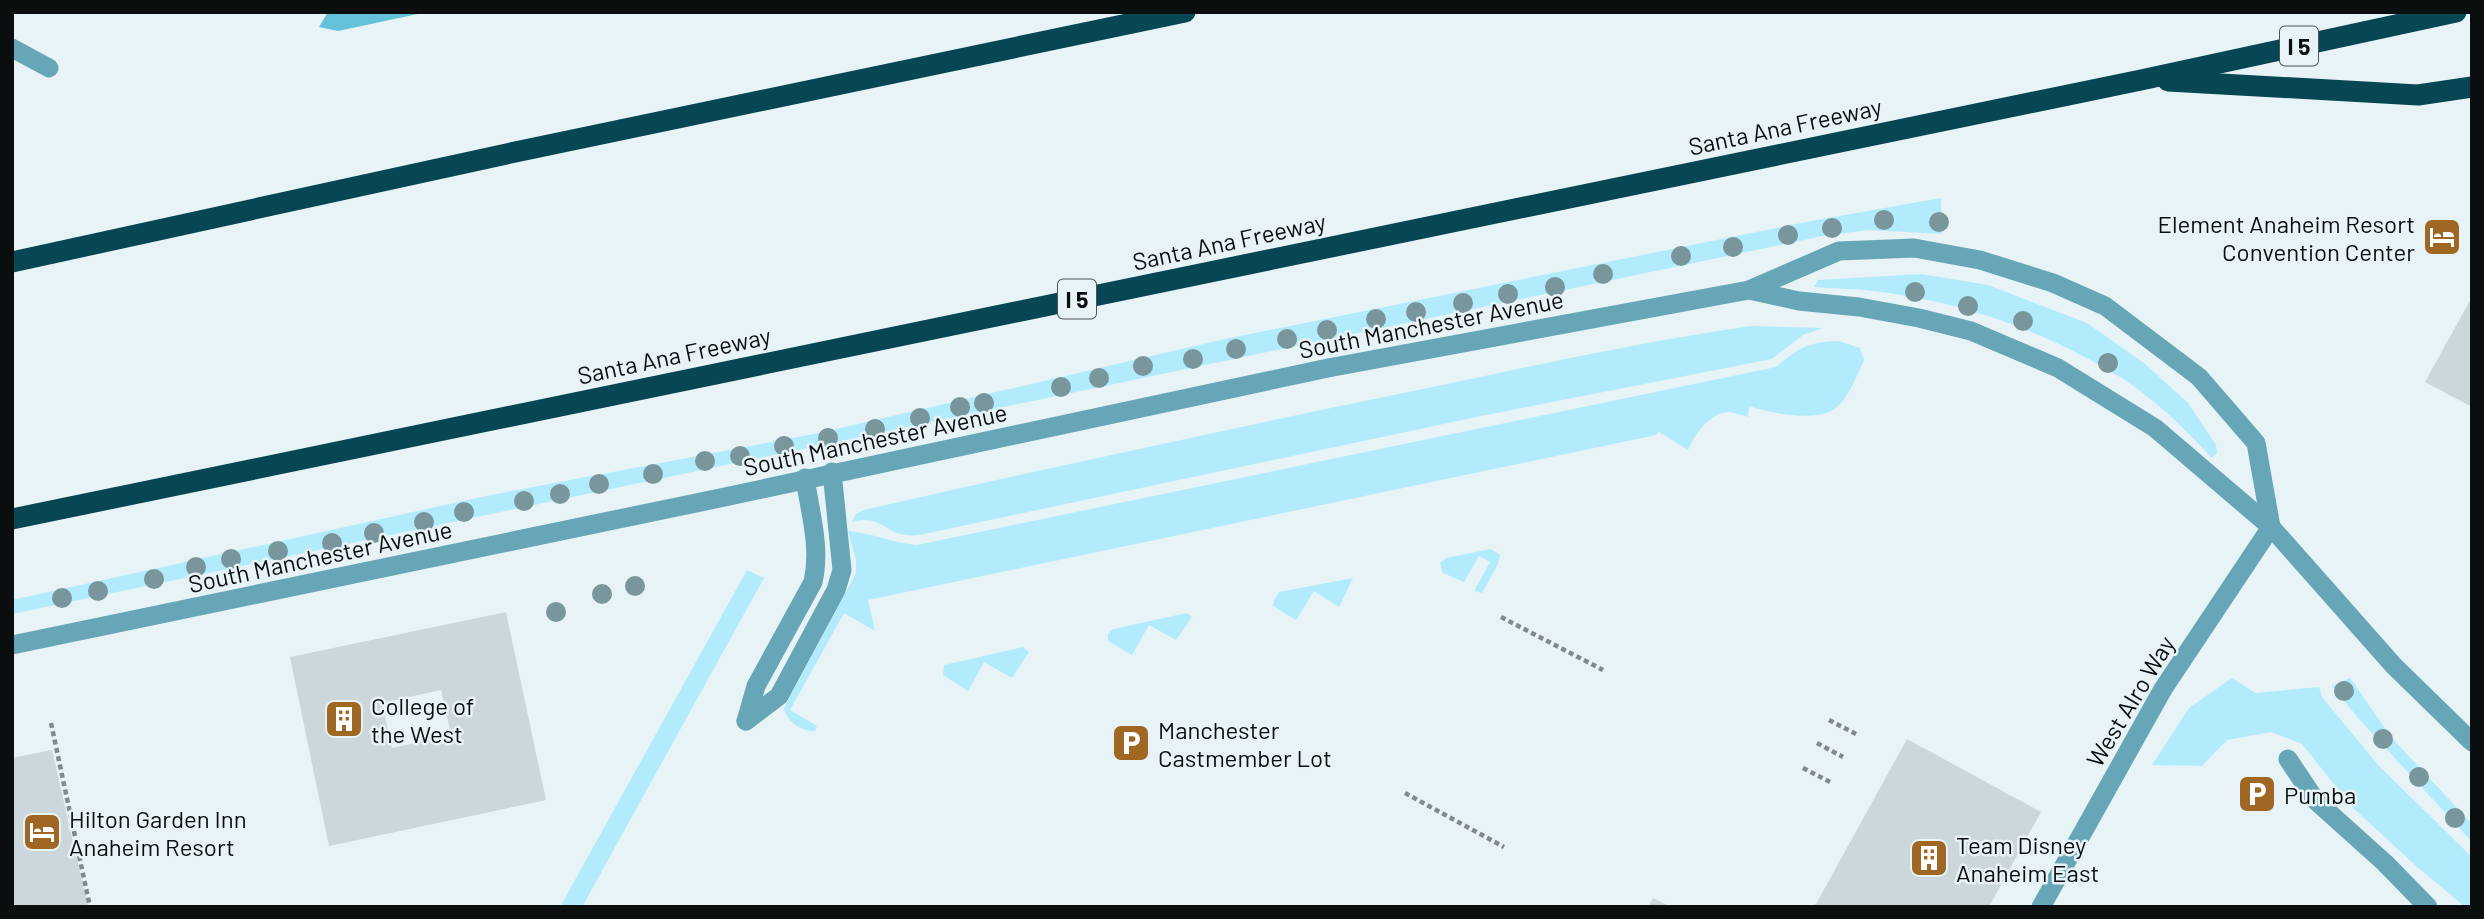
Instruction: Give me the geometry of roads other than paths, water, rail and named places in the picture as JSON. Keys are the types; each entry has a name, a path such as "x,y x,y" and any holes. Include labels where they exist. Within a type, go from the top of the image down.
{"highway":[{"path":"12,262 520,151 1185,12"},
{"name":"Santa Ana Freeway","path":"12,519 2141,80 2456,12"},
{"path":"2141,80 2418,95 2472,87"}],"street":[{"path":"12,48 49,68"},
{"name":"South Manchester Avenue","path":"12,645 1328,368 1749,290 1839,251 1914,248 1980,260 2053,283 2105,306 2199,377 2256,443 2271,527"},
{"name":"South Manchester Avenue","path":"1749,290 1799,301 1859,307 1932,321 1971,331 2058,368 2155,428 2271,527"},
{"path":"805,478 816,551 815,573 808,592 756,686 746,721 779,696 836,590 842,570 832,472"},
{"path":"2271,527 2394,666 2472,742"},
{"name":"West Alro Way","path":"2041,907 2163,689 2271,527"},
{"path":"2288,759 2316,801 2385,863 2428,907"}],"place":[{"name":"Element Anaheim Resort Convention Center","path":"2442,237"},
{"name":"College of the West","path":"344,719"},
{"name":"Manchester Castmember Lot","path":"1131,743"},
{"name":"Pumba","path":"2257,794"},
{"name":"Hilton Garden Inn Anaheim Resort","path":"42,832"},
{"name":"Team Disney Anaheim East","path":"1929,858"}]}
